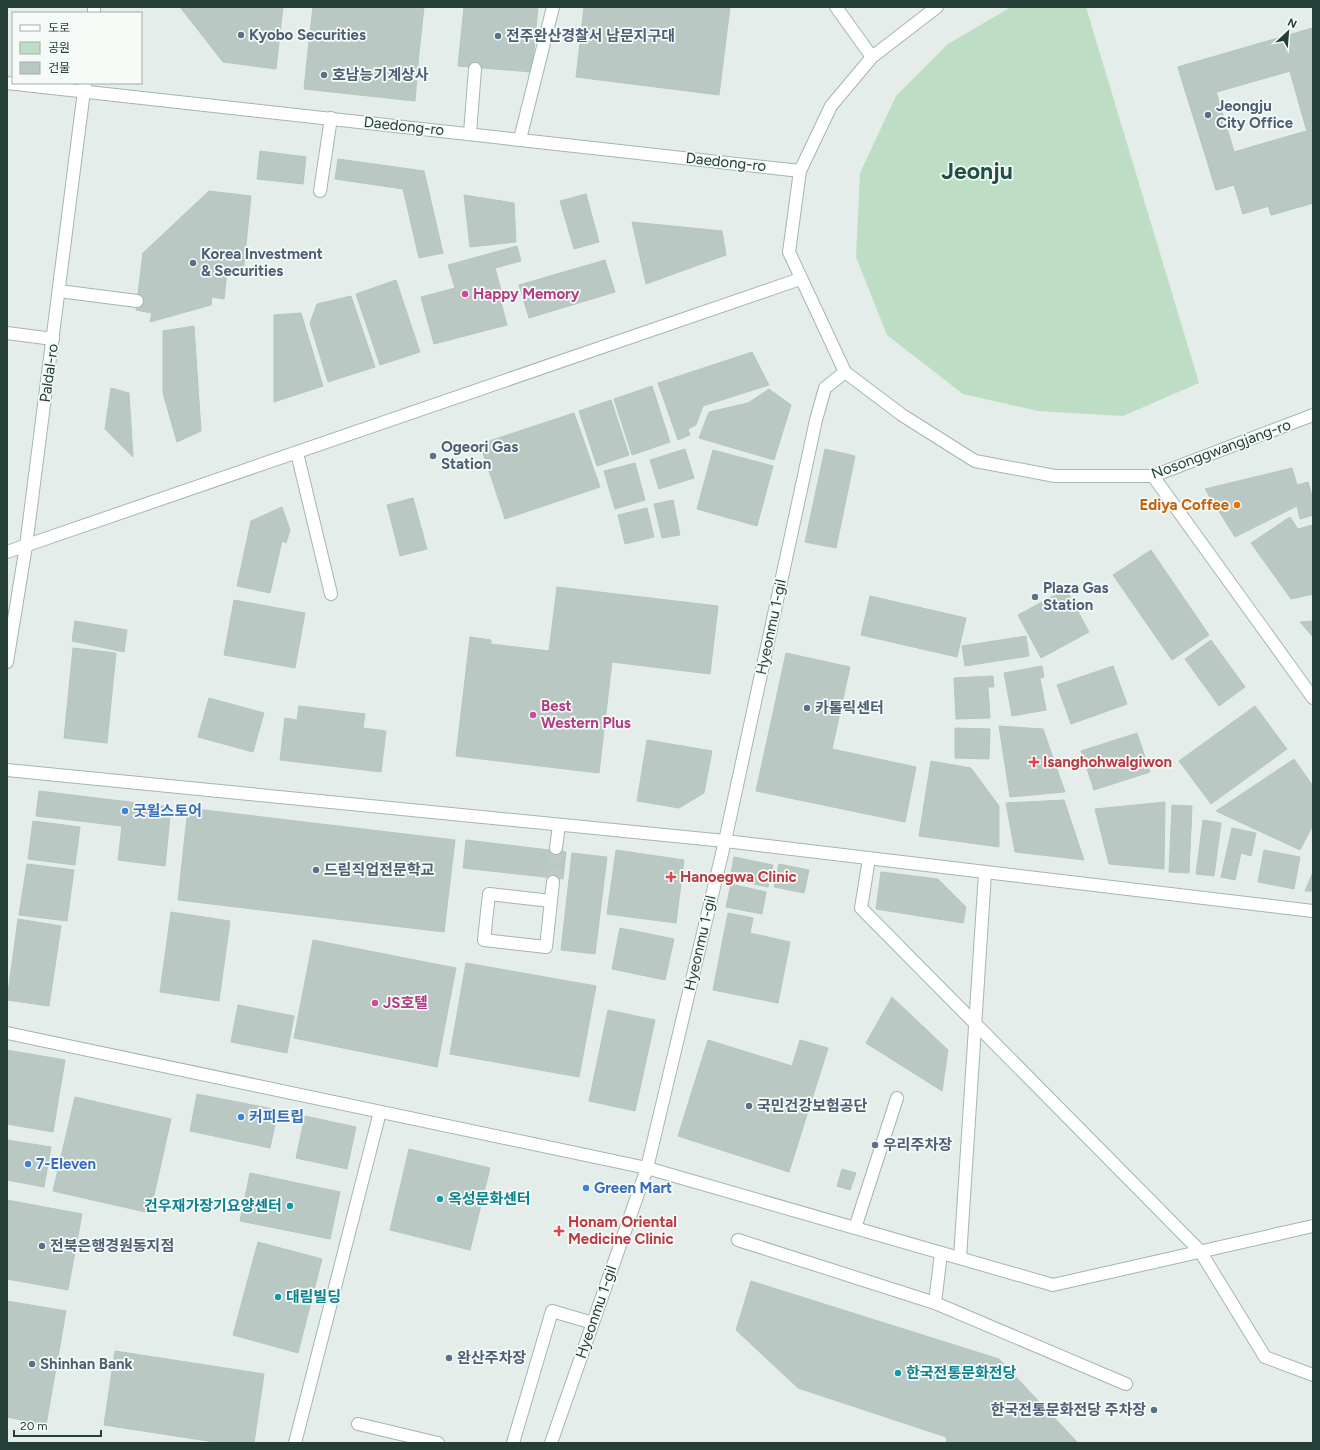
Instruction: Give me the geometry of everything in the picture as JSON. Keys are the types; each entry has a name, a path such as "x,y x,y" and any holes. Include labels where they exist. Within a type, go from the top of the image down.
{"street":[{"path":"520,139 553,7"},
{"path":"836,7 872,57"},
{"name":"Nosonggwangjang-ro","path":"937,7 872,57 832,106 800,170 789,252 800,279 845,372 902,415 975,461 1055,476 1153,476 1313,415"},
{"path":"470,133 475,68"},
{"name":"Daedong-ro","path":"26,84 85,87 330,118 800,170"},
{"name":"Paldal-ro","path":"7,662 26,546 85,87"},
{"path":"320,191 330,118"},
{"path":"7,552 800,279"},
{"path":"59,292 137,301"},
{"path":"7,332 53,339"},
{"name":"Hyeonmu 1-gil","path":"551,1443 646,1168 725,841 816,420 825,388 845,372"},
{"path":"298,453 331,594"},
{"path":"1153,476 1313,698"},
{"path":"7,770 725,841 1313,911"},
{"path":"556,848 559,825"},
{"path":"869,859 861,908 1200,1251 1265,1357 1313,1375"},
{"path":"960,1258 985,873"},
{"path":"551,901 489,894 484,940 546,947 551,901 553,882"},
{"path":"7,1033 646,1168 1053,1285 1313,1226"},
{"path":"856,1228 897,1098"},
{"path":"295,1443 380,1112"},
{"path":"738,1240 935,1303 1126,1384"},
{"path":"935,1303 941,1253"},
{"path":"513,1443 552,1311 593,1323"},
{"path":"358,1424 438,1443"}],"green space":[{"path":"1011,7 1086,7 1199,383 1123,416 1038,411 963,394 887,335 856,257 860,173 896,96 948,44"}],"building":[{"name":"Kyobo Securities","path":"180,7 283,7 276,69 223,62"},
{"path":"313,7 424,7 419,53 309,41"},
{"name":"전주완산경찰서 남문지구대","path":"464,7 538,7 532,72 458,66"},
{"path":"584,7 730,7 719,95 576,77"},
{"name":"Jeongju City Office","path":"1313,28 1313,203 1271,215 1269,206 1243,214 1234,185 1216,190 1178,67","holes":["1290,71 1307,131 1234,152 1216,92"]},
{"name":"Jeongju City Office","path":"1313,28 1313,203 1271,215 1260,177 1216,190 1208,160 1307,131 1290,71 1188,100 1178,67"},
{"path":"309,41 419,53 415,101 304,89"},
{"path":"1313,64 1313,130 1307,131 1290,71"},
{"path":"1216,92 1234,152 1208,160 1188,100"},
{"path":"1307,131 1313,149 1313,193 1269,206 1251,147"},
{"path":"260,151 306,157 303,184 257,179"},
{"path":"338,159 424,171 443,253 419,258 403,189 335,179"},
{"name":"Korea Investment & Securities","path":"209,191 251,196 243,274 227,272 224,299 212,297 211,305 150,322 152,313 136,310 143,253"},
{"path":"586,194 599,242 574,249 560,201"},
{"path":"464,195 514,203 516,242 470,247"},
{"path":"632,222 722,231 726,255 646,284"},
{"name":"Happy Memory","path":"517,246 521,261 495,268 501,290 498,291 507,325 434,344 421,297 455,288 448,265"},
{"path":"605,260 615,292 529,318 519,285"},
{"path":"396,280 420,352 380,365 356,294"},
{"path":"351,296 375,367 328,382 310,323 317,304"},
{"path":"301,313 323,386 274,402 274,315"},
{"path":"194,326 201,431 177,442 163,393 163,331"},
{"path":"752,352 769,385 703,406 696,425 688,429 690,435 678,440 658,383"},
{"path":"652,386 670,442 632,455 614,399"},
{"path":"111,388 129,393 133,457 105,429"},
{"path":"769,389 791,405 774,460 699,438 709,412 748,403"},
{"path":"611,400 629,455 597,466 579,411"},
{"path":"574,413 600,487 505,519 480,444"},
{"path":"685,449 694,478 659,489 650,460"},
{"path":"825,449 855,456 836,548 805,542"},
{"path":"713,450 773,466 757,526 697,509"},
{"path":"635,463 645,500 615,509 604,471"},
{"path":"1292,468 1297,485 1308,482 1313,499 1313,515 1300,519 1297,506 1235,537 1205,489"},
{"path":"413,498 427,549 400,556 387,505"},
{"path":"673,500 680,535 662,538 654,504"},
{"path":"282,507 290,530 286,543 282,541 270,593 237,586 251,521"},
{"path":"647,508 654,537 625,544 618,515"},
{"path":"1290,517 1298,529 1313,525 1313,594 1291,599 1251,543"},
{"path":"1151,550 1209,635 1172,660 1113,575"},
{"name":"Best Western Plus","path":"557,587 718,606 710,674 612,662 599,773 456,756 470,637 491,640 491,644 549,651"},
{"path":"1066,589 1089,632 1041,658 1018,615"},
{"path":"870,596 966,618 957,657 861,635"},
{"path":"234,600 305,613 295,668 224,655"},
{"path":"75,621 127,630 124,652 72,641"},
{"path":"1313,621 1313,637 1300,622"},
{"path":"1026,636 1029,656 965,666 962,646"},
{"path":"1211,640 1245,687 1219,706 1185,659"},
{"path":"73,648 116,653 107,743 64,738"},
{"name":"카톨릭센터","path":"786,653 850,667 832,749 916,767 905,822 756,791"},
{"path":"1042,666 1044,677 1040,678 1046,710 1012,716 1004,673"},
{"path":"1113,666 1127,704 1071,724 1057,685"},
{"path":"993,676 994,687 988,687 990,718 956,719 954,678"},
{"path":"209,698 264,713 253,752 198,737"},
{"path":"299,706 365,714 363,728 386,731 381,772 280,760 285,718 297,720"},
{"path":"1255,706 1287,749 1211,804 1179,761"},
{"path":"999,726 1043,729 1065,792 1010,797"},
{"path":"955,728 990,729 989,759 955,758"},
{"path":"1137,733 1150,772 1094,790 1081,751"},
{"path":"647,740 712,751 704,793 679,808 637,801"},
{"path":"1294,759 1313,786 1313,825 1300,850 1216,811"},
{"path":"931,761 971,768 999,806 999,847 919,836"},
{"path":"39,791 171,807 165,866 118,860 122,826 36,816"},
{"path":"1064,800 1084,860 1015,852 1006,803"},
{"path":"1165,802 1164,869 1109,864 1095,809"},
{"path":"1172,805 1192,806 1189,873 1169,872"},
{"name":"드림직업전문학교","path":"188,808 455,840 444,932 178,900"},
{"path":"1203,820 1221,823 1214,876 1196,874"},
{"path":"33,821 80,827 75,865 28,859"},
{"path":"1232,828 1256,833 1251,856 1241,853 1235,880 1221,877"},
{"path":"466,840 566,852 563,879 463,868"},
{"path":"616,850 684,860 676,923 607,914"},
{"path":"1264,850 1300,857 1294,889 1258,882"},
{"path":"572,853 607,857 595,954 561,950"},
{"path":"734,857 773,865 768,887 730,879"},
{"path":"27,864 74,870 67,921 19,915"},
{"path":"779,864 809,870 804,893 774,887"},
{"path":"881,872 938,879 966,907 963,923 876,909"},
{"path":"1313,872 1313,891 1305,891"},
{"path":"731,884 766,892 762,914 726,907"},
{"path":"171,912 230,921 219,1001 160,992"},
{"path":"728,913 753,918 750,933 790,942 778,1003 713,990"},
{"path":"18,919 61,926 49,1006 7,1000"},
{"path":"620,928 674,939 665,980 612,969"},
{"name":"JS호텔","path":"313,940 456,968 437,1067 294,1038"},
{"path":"466,963 596,986 579,1077 450,1054"},
{"path":"892,997 948,1050 942,1091 866,1043"},
{"path":"238,1005 294,1016 287,1053 231,1042"},
{"path":"608,1010 655,1020 635,1111 589,1101"},
{"name":"국민건강보험공단","path":"708,1040 792,1066 800,1040 828,1048 789,1172 678,1136"},
{"path":"7,1050 65,1060 53,1132 7,1124"},
{"path":"197,1094 278,1110 270,1148 190,1131"},
{"path":"75,1097 171,1119 150,1213 53,1191"},
{"path":"305,1116 356,1127 347,1169 296,1158"},
{"name":"7-Eleven","path":"7,1140 51,1147 44,1187 7,1180"},
{"name":"옥성문화센터","path":"409,1149 490,1168 470,1250 390,1230"},
{"path":"842,1169 856,1173 850,1190 837,1186"},
{"name":"건우재가장기요양센터","path":"250,1173 340,1192 330,1239 240,1221"},
{"name":"전북은행경원동지점","path":"7,1200 82,1214 68,1290 7,1279"},
{"name":"대림빌딩","path":"258,1242 322,1259 298,1353 233,1335"},
{"name":"한국전통문화전당","path":"751,1281 999,1359 1078,1443 947,1443 946,1437 798,1388 736,1330"},
{"name":"Shinhan Bank","path":"7,1301 66,1311 46,1425 7,1417"},
{"path":"115,1351 264,1374 254,1443 221,1443 104,1425"}],"tunnel":[{"path":"553,882 556,848"}],"place":[{"name":"Kyobo Securities","path":"241,35"},
{"name":"전주완산경찰서 남문지구대","path":"498,36"},
{"name":"호남능기계상사","path":"324,75"},
{"name":"Jeongju City Office","path":"1208,115"},
{"name":"Korea Investment & Securities","path":"193,263"},
{"name":"Happy Memory","path":"465,294"},
{"name":"Ogeori Gas Station","path":"433,456"},
{"name":"Ediya Coffee","path":"1237,505"},
{"name":"Plaza Gas Station","path":"1035,597"},
{"name":"카톨릭센터","path":"807,708"},
{"name":"Best Western Plus","path":"533,715"},
{"name":"Isanghohwalgiwon","path":"1034,762"},
{"name":"굿윌스토어","path":"125,811"},
{"name":"드림직업전문학교","path":"316,870"},
{"name":"Hanoegwa Clinic","path":"671,877"},
{"name":"JS호텔","path":"375,1003"},
{"name":"국민건강보험공단","path":"749,1106"},
{"name":"커피트립","path":"241,1117"},
{"name":"우리주차장","path":"875,1145"},
{"name":"7-Eleven","path":"28,1164"},
{"name":"Green Mart","path":"586,1188"},
{"name":"옥성문화센터","path":"440,1199"},
{"name":"건우재가장기요양센터","path":"290,1206"},
{"name":"Honam Oriental Medicine Clinic","path":"559,1231"},
{"name":"전북은행경원동지점","path":"42,1246"},
{"name":"대림빌딩","path":"278,1297"},
{"name":"완산주차장","path":"449,1358"},
{"name":"Shinhan Bank","path":"32,1364"},
{"name":"한국전통문화전당","path":"898,1373"},
{"name":"한국전통문화전당 주차장","path":"1154,1410"}],"district":[{"name":"Jeonju","path":"977,171"}]}
